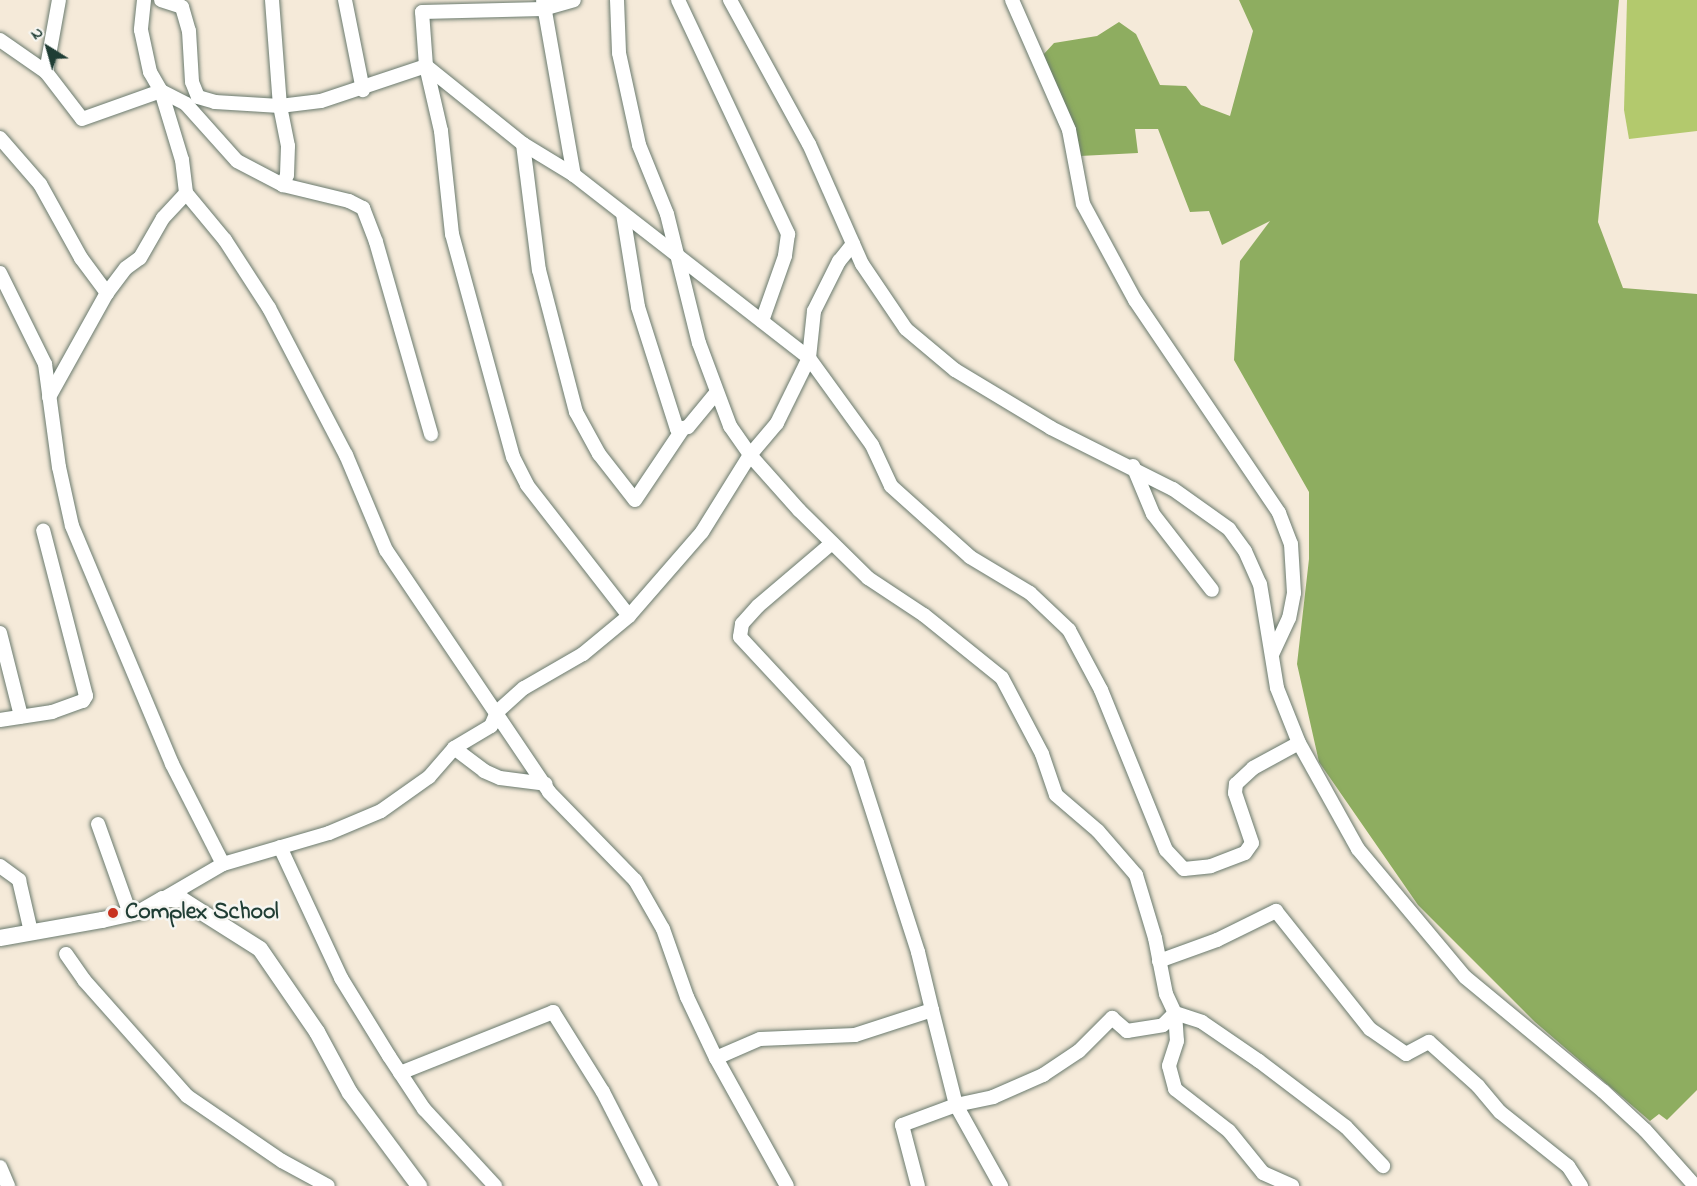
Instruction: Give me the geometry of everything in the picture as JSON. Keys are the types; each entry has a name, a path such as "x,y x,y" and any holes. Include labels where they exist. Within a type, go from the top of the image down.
{"main road":[{"path":"0,938 129,914 164,899 181,899 208,920 233,930 260,949 317,1032 350,1093 419,1186"}],"street":[{"path":"46,72 59,0"},
{"path":"144,0 141,30 150,72 161,91 182,160 186,193 225,240 268,308 346,455 386,550 546,784 635,880 663,929 687,997 716,1058 787,1186"},
{"path":"161,0 182,8 189,31 192,82 198,97 215,102 280,105 321,101 363,90 426,66"},
{"path":"272,0 280,105 288,146 287,175 283,185"},
{"path":"345,0 363,90"},
{"path":"574,0 543,4 422,6 426,66 441,131 452,234 513,457 526,485 629,616"},
{"path":"617,0 619,53 639,145 667,214 676,256 717,392 730,426 750,455 868,579 924,615 1002,678 1042,754 1056,795 1098,831 1137,875 1166,994 1175,1013 1177,1041 1169,1066 1174,1089 1229,1131 1263,1173 1292,1186"},
{"path":"678,0 788,234 785,256 762,321"},
{"path":"730,0 809,144 862,264 906,329 956,370 1051,428 1132,466 1200,506 1229,529 1245,551 1260,584 1277,688 1299,744 1358,849 1421,929 1465,977 1645,1130 1695,1186"},
{"path":"1012,0 1069,130 1083,204 1135,300 1279,513 1291,544 1294,593 1289,618 1272,654"},
{"path":"543,4 574,175"},
{"path":"0,40 46,72 82,119 161,91 186,104 237,161 283,185 349,201 363,208 376,242 431,434"},
{"path":"426,66 523,144 574,175 809,358 872,445 891,486 970,557 1030,593 1069,630 1101,690 1166,850 1184,869 1211,866 1245,853 1252,843 1235,793 1236,784 1253,768 1299,744"},
{"path":"0,138 40,184 81,258 107,293"},
{"path":"523,144 539,270 576,412 598,454 635,500 682,430 717,392"},
{"path":"49,397 107,293 126,268 140,258 163,218 186,193"},
{"path":"623,214 638,307 670,416 682,430"},
{"path":"164,899 223,864 360,822 381,811 429,777 454,748 491,726 496,712 524,688 584,654 629,616 702,532 750,455 777,423 809,358 813,311 838,261 853,244"},
{"path":"0,273 45,363 72,526 172,764 223,864"},
{"path":"1132,466 1153,514 1212,590"},
{"path":"0,720 75,705 86,696 44,530"},
{"path":"832,543 758,606 742,624 740,637 857,763 918,952 956,1105 1001,1186"},
{"path":"0,633 21,716"},
{"path":"454,748 484,771 500,778 546,784"},
{"path":"98,824 129,914"},
{"path":"280,847 341,978 400,1073 424,1109 495,1186"},
{"path":"0,866 19,880 32,932"},
{"path":"1159,961 1217,940 1276,911 1370,1029 1406,1054 1429,1042 1478,1086 1500,1112 1568,1166 1581,1186"},
{"path":"66,954 84,980 187,1096 282,1161 328,1186"},
{"path":"716,1058 760,1039 855,1035 932,1010"},
{"path":"400,1073 553,1012 603,1092 651,1186"},
{"path":"918,1186 902,1125 956,1105 993,1097 1043,1075 1079,1051 1112,1018 1127,1031 1163,1024 1175,1013"},
{"path":"1175,1013 1202,1022 1259,1061 1346,1127 1383,1166"},
{"path":"0,1167 8,1186"}],"green space":[{"path":"1239,0 1619,0 1598,222 1623,288 1697,294 1697,1090 1667,1120 1659,1114 1650,1121 1535,1022 1418,905 1319,762 1297,664 1309,559 1309,492 1234,360 1240,261 1270,221 1222,245 1209,211 1190,212 1158,129 1135,129 1138,153 1080,156 1077,137 1043,55 1054,43 1097,36 1119,22 1136,34 1160,85 1186,86 1201,105 1230,116 1253,31"},
{"path":"1627,0 1697,0 1697,131 1629,139 1624,110"}],"place":[{"name":"Complex School","path":"113,913"}]}
